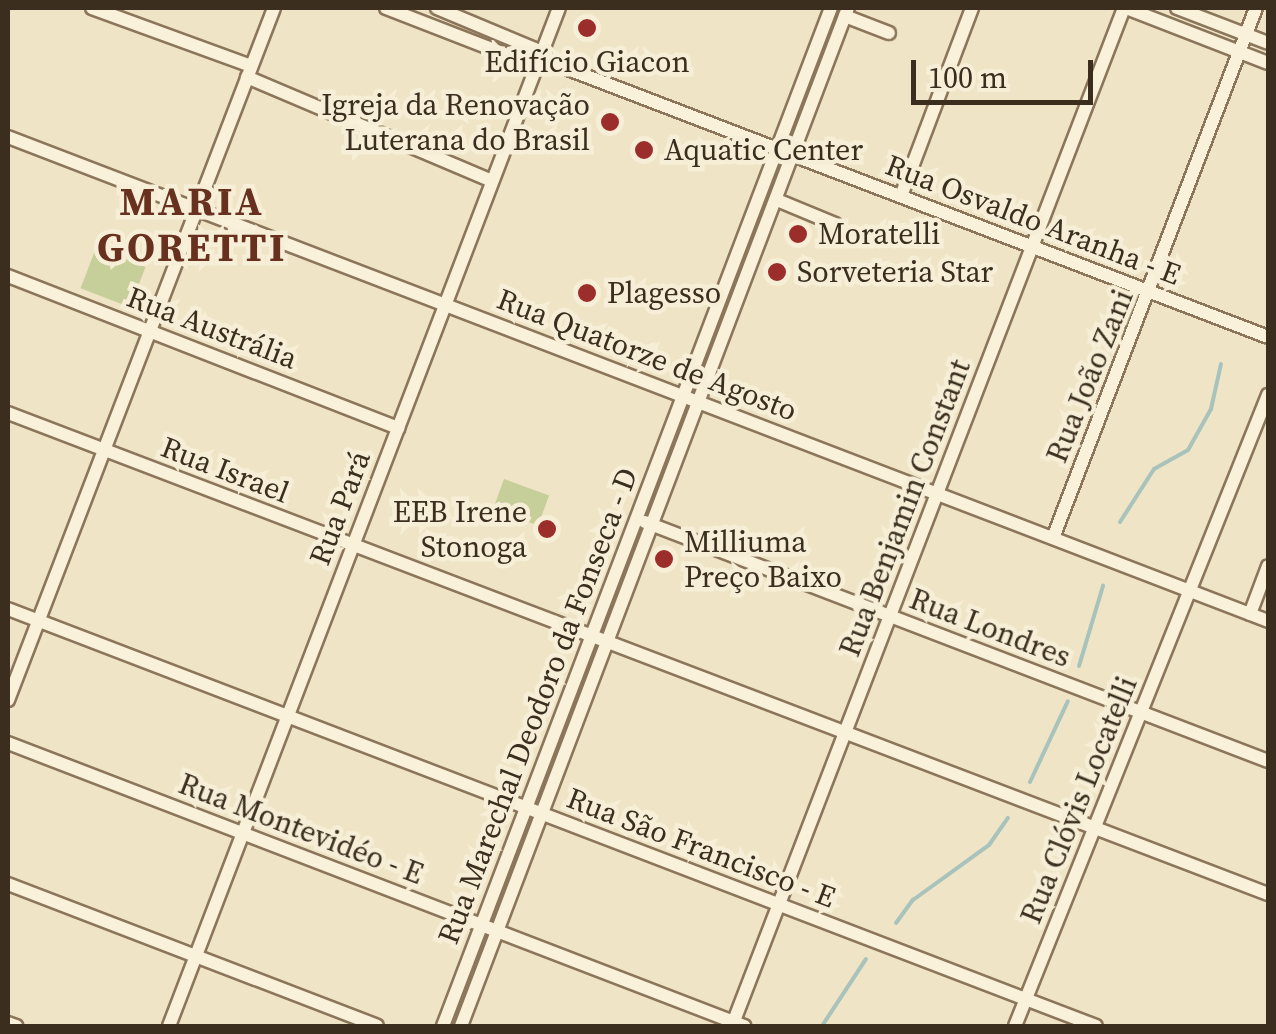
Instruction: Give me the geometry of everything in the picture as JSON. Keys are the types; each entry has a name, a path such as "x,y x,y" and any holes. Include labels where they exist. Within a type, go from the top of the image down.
{"street":[{"path":"92,8 249,72 492,181"},
{"path":"8,700 274,8"},
{"path":"386,8 420,13 476,43 536,65"},
{"path":"437,8 543,49 555,64"},
{"name":"Rua Pará","path":"168,1026 559,8"},
{"path":"744,282 728,276 830,8"},
{"path":"901,196 972,8"},
{"path":"1125,8 1268,62"},
{"name":"Rua Benjamin Constant","path":"736,1025 778,905 1125,8"},
{"path":"1177,8 1268,43"},
{"name":"Rua João Zani","path":"1053,538 1256,8"},
{"path":"847,12 889,33"},
{"name":"Rua Marechal Deodoro da Fonseca - D","path":"443,1026 533,811 644,522 672,468 847,12"},
{"path":"476,43 482,26"},
{"path":"822,31 837,36"},
{"name":"Rua Osvaldo Aranha - E","path":"536,65 555,64 1268,337"},
{"name":"Rua Quatorze de Agosto","path":"8,137 681,399 698,400 1268,620"},
{"path":"777,200 835,224"},
{"name":"Rua Austrália","path":"8,276 398,428"},
{"name":"Rua Marechal Deodoro da Fonseca - D","path":"644,522 658,462 728,276"},
{"name":"Rua Clóvis Locatelli","path":"1015,1026 1268,395"},
{"name":"Rua Israel","path":"8,414 1096,826"},
{"path":"658,462 672,468"},
{"name":"Rua Londres","path":"644,522 1268,761"},
{"path":"1250,614 1268,566"},
{"name":"Rua São Francisco - E","path":"8,610 1096,1026"},
{"name":"Rua Montevidéo - E","path":"8,743 736,1025"},
{"name":"Rua Marechal Deodoro da Fonseca - D","path":"461,1026 498,932 533,811"},
{"path":"1096,826 1268,894"},
{"path":"8,884 377,1026"},
{"path":"8,1023 16,1026"}],"green space":[{"path":"96,248 145,267 130,307 81,288"},
{"path":"504,479 549,495 538,525 493,509"}],"waterway":[{"path":"1120,522 1154,469 1188,450 1211,409 1221,364"},
{"path":"1079,666 1103,586"},
{"path":"1030,782 1068,701"},
{"path":"896,923 913,900 989,845 1008,818"},
{"path":"822,1026 866,959"}],"place":[{"name":"Edifício Giacon","path":"587,28"},
{"name":"Igreja da Renovação Luterana do Brasil","path":"610,122"},
{"name":"Aquatic Center","path":"644,150"},
{"name":"Moratelli","path":"798,234"},
{"name":"Sorveteria Star","path":"777,272"},
{"name":"Plagesso","path":"587,293"},
{"name":"EEB Irene Stonoga","path":"547,529"},
{"name":"Milliuma Preço Baixo","path":"664,559"}],"district":[{"name":"MARIA GORETTI","path":"192,224"}]}
